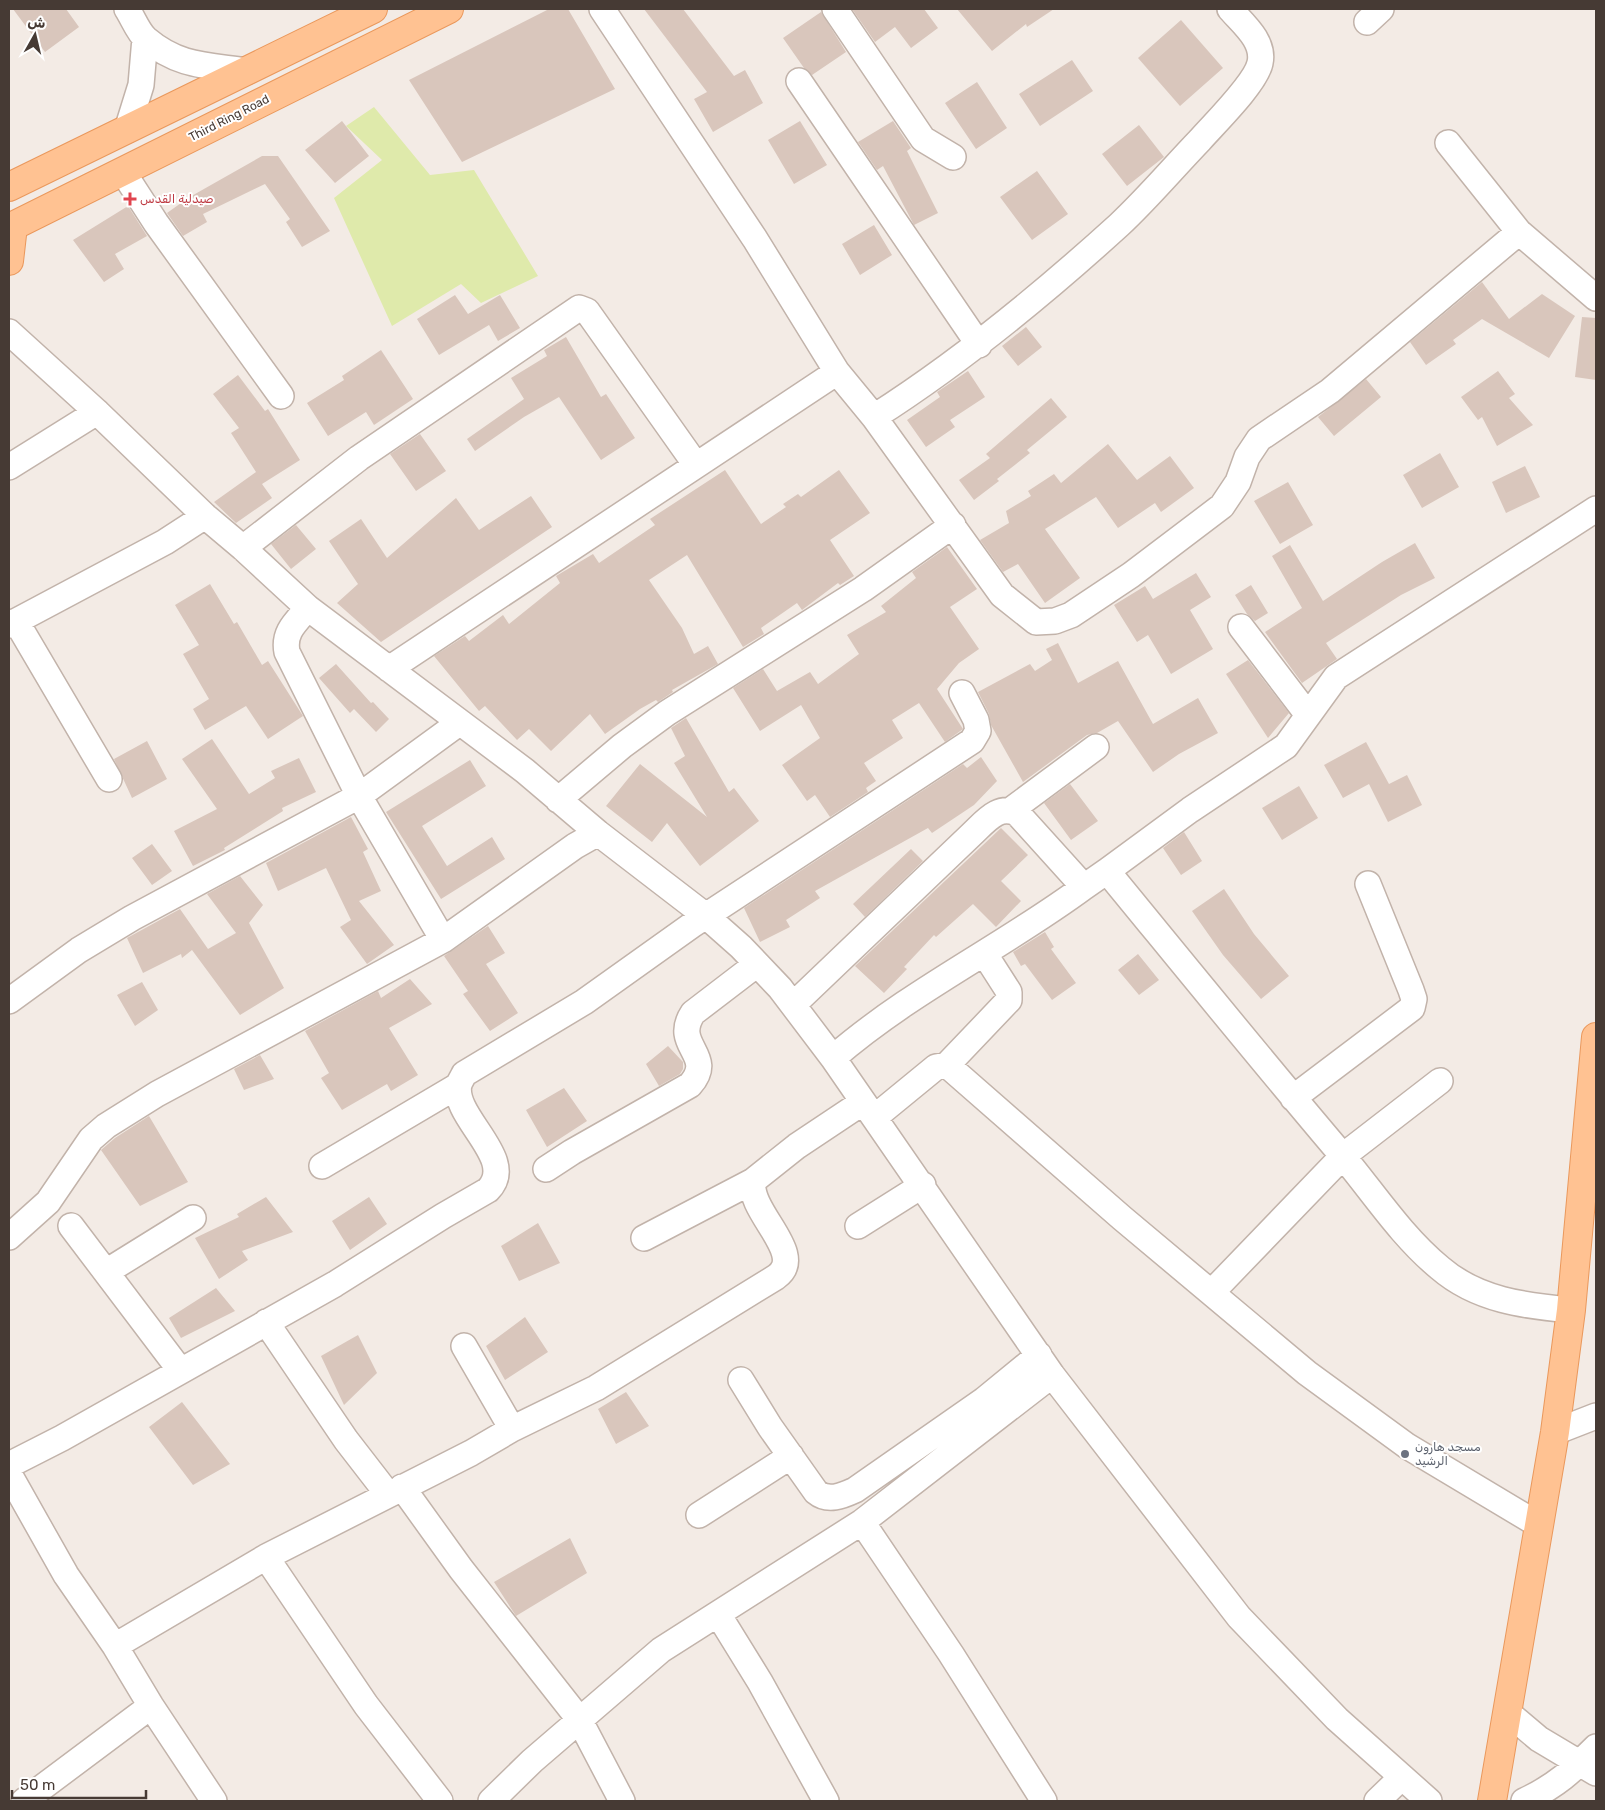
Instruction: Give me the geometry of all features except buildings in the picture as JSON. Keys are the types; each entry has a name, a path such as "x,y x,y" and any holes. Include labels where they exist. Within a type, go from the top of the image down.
{"main road":[{"path":"9,187 373,9"},
{"name":"Third Ring Road","path":"11,227 372,45 449,9"},
{"path":"9,261 11,227"},
{"path":"1492,1801 1554,1432 1571,1310 1593,1107 1596,1037"}],"street":[{"path":"127,9 145,38 172,57 194,65 248,71"},
{"path":"602,9 755,239 837,372 874,417 953,525 985,574 1002,595 1036,622 1055,622 1071,615 1131,575 1222,506 1238,482 1247,457 1259,439 1330,391 1519,232"},
{"path":"835,9 923,139 953,157"},
{"path":"874,417 919,389 979,345 1120,224 1219,119 1254,76 1260,62 1260,48 1252,34 1230,9"},
{"path":"127,130 141,85 145,38"},
{"path":"799,81 979,345"},
{"path":"1448,143 1519,232 1596,298"},
{"path":"123,172 156,223 281,396"},
{"path":"243,548 359,458 579,308 587,311 696,465"},
{"path":"9,319 17,339 97,412 205,516 308,608 525,771 598,833 706,916 757,964 793,1005 833,1058 923,1185 1046,1365 1240,1616 1337,1719 1429,1801"},
{"path":"389,669 837,372"},
{"path":"9,467 97,412"},
{"path":"833,1058 855,1039 925,990 1045,915 1190,810 1286,746 1336,677 1596,508"},
{"path":"109,779 12,623 165,542 205,516"},
{"path":"558,800 622,746 667,713 863,589 953,525"},
{"path":"308,608 288,631 284,641 286,652 359,796 443,940"},
{"path":"1241,626 1308,715"},
{"path":"322,1166 458,1085 464,1074 584,1002 706,916 972,741 978,731 976,720 962,693"},
{"path":"9,1001 79,950 132,918 359,796 459,723"},
{"path":"793,1005 983,824 1002,810 1011,810 1096,747"},
{"path":"1011,810 1035,832 1084,887"},
{"path":"9,1237 48,1202 91,1139 106,1126 157,1094 443,940 575,846 598,833"},
{"path":"1107,871 1293,1098 1343,1156 1381,1206 1440,1269 1492,1297 1525,1306 1571,1310"},
{"path":"1293,1098 1412,1008 1414,999 1411,990 1368,884"},
{"path":"644,1238 753,1182 798,1146 869,1109 936,1067 947,1065 1009,1000 1009,992 984,953"},
{"path":"546,1169 580,1147 690,1085 699,1073 699,1062 686,1034 686,1024 693,1013 757,964"},
{"path":"947,1065 1115,1212 1307,1373 1399,1440 1539,1525"},
{"path":"1212,1292 1343,1156 1440,1081"},
{"path":"9,1465 335,1284 488,1190 494,1184 496,1167 493,1155 466,1109 458,1085"},
{"path":"115,1646 266,1557 471,1453 512,1429 596,1388 702,1325 781,1274 787,1262 786,1256 753,1196 753,1182"},
{"path":"858,1226 923,1185"},
{"path":"106,1272 193,1218"},
{"path":"71,1226 180,1370"},
{"path":"266,1322 346,1440 395,1490 580,1719 622,1801"},
{"path":"464,1346 512,1429"},
{"path":"741,1380 791,1456 820,1495 832,1497 848,1493 984,1400 1046,1365"},
{"path":"491,1801 532,1761 661,1650 862,1522 1046,1365"},
{"path":"1554,1432 1596,1416"},
{"path":"699,1515 791,1456"},
{"path":"9,1474 66,1575 115,1646 151,1706 214,1801"},
{"path":"862,1522 951,1654 1044,1801"},
{"path":"266,1557 305,1611 366,1704 440,1801"},
{"path":"718,1614 760,1682 826,1801"},
{"path":"24,1801 151,1706"},
{"path":"1507,1712 1539,1739 1591,1761"},
{"path":"1524,1801 1543,1792 1591,1761"},
{"path":"1377,1801 1402,1777"}],"green space":[{"path":"374,107 430,175 474,170 538,276 481,303 461,284 392,326 334,198 382,160 346,126"}],"place":[{"name":"صيدلية القدس","path":"130,199"},
{"name":"مسجد هارون الرشيد","path":"1405,1454"}]}
